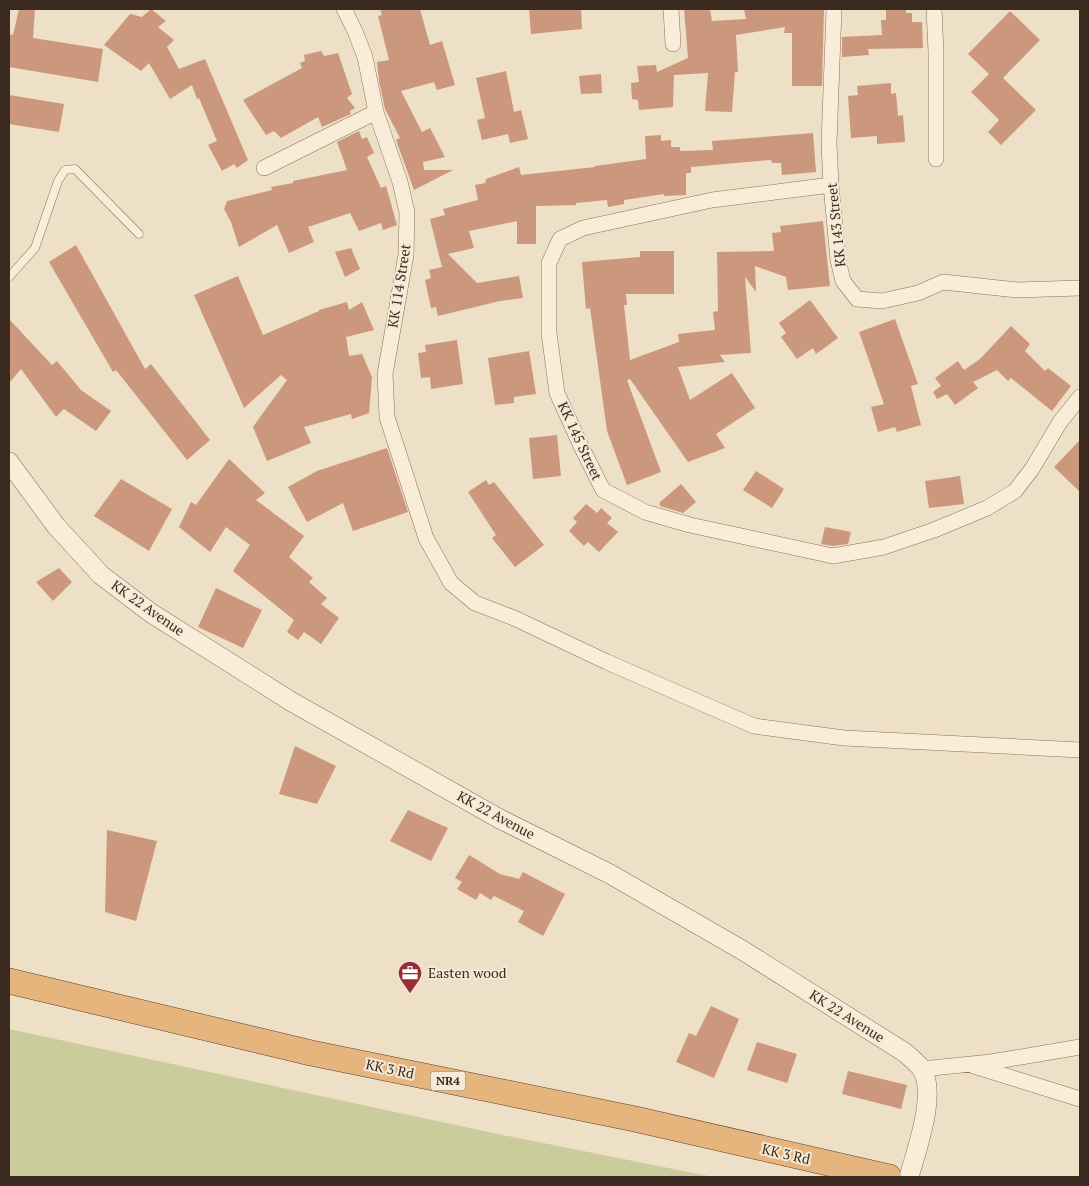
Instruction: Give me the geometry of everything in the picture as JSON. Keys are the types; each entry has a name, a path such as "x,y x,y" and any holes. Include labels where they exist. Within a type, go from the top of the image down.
{"highway":[{"name":"KK 3 Rd","path":"9,981 311,1052 635,1119 889,1177"}],"street":[{"name":"KK 114 Street","path":"344,9 365,57 376,112 400,182 407,212 406,255 385,374 387,416 426,538 451,583 476,603 514,618 607,662 754,726 844,738 1080,750"},
{"path":"671,9 674,44"},
{"name":"KK 143 Street","path":"834,9 829,144 831,185 838,260 843,281 857,299 882,301 918,293 943,282 1018,290 1080,288"},
{"path":"934,9 936,159"},
{"path":"264,168 376,112"},
{"name":"KK 145 Street","path":"831,185 712,200 583,228 560,240 549,263 549,333 557,393 581,446 604,490 645,512 690,525 833,556 884,547 934,530 987,508 1015,491 1032,469 1060,422 1080,397"},
{"name":"KK 22 Avenue","path":"9,462 56,526 101,575 151,613 292,702 500,819 610,874 742,950 904,1052 922,1069"},
{"path":"908,1177 926,1115 927,1086 922,1069 968,1064 1080,1046"},
{"path":"968,1064 1080,1099"}],"lane":[{"path":"9,277 35,248 58,181 65,170 74,170 139,234"}],"green space":[{"path":"9,1029 488,1132 713,1177 9,1177"}],"building":[{"path":"19,9 35,9 33,38 103,49 98,82 9,67 9,34 13,35"},
{"path":"151,9 166,21 158,27 174,40 167,47 179,69 205,59 248,160 237,168 234,164 222,171 208,145 217,141 192,85 170,99 149,63 141,71 104,45 130,14 142,17"},
{"path":"380,9 420,9 430,45 442,41 455,85 437,90 434,82 401,91 422,132 430,128 445,157 423,162 424,170 453,170 414,190 396,140 400,138 385,109 379,81 377,62 389,60 378,16 382,15"},
{"path":"529,9 581,9 582,29 531,34"},
{"path":"684,9 710,9 712,21 746,19 744,9 824,9 822,86 792,86 792,33 784,33 785,27 736,35 738,72 735,72 732,112 705,111 708,73 674,75 673,107 639,110 638,100 632,99 631,83 639,82 637,66 656,65 657,72 688,58"},
{"path":"906,9 906,13 912,13 912,22 922,22 923,48 868,49 869,55 842,57 842,37 882,35 881,20 886,20 886,10"},
{"path":"1010,11 1040,40 1003,78 1036,110 1001,145 988,132 999,120 971,92 989,74 968,54"},
{"path":"321,51 324,56 338,53 352,94 347,98 355,108 350,111 351,114 322,127 318,117 281,138 274,131 266,135 243,100 302,68 300,63 305,61 304,55"},
{"path":"506,71 514,112 521,110 528,139 510,143 508,134 482,140 477,120 485,118 476,78"},
{"path":"601,74 602,93 581,94 579,76"},
{"path":"891,83 891,94 896,93 898,116 903,115 905,142 877,144 877,136 851,138 848,96 858,95 857,86"},
{"path":"9,95 64,104 59,132 9,124"},
{"path":"359,131 362,139 367,137 374,153 367,157 381,188 386,186 397,225 383,230 381,223 359,231 350,213 308,227 314,242 289,253 277,225 239,247 231,222 224,209 227,201 272,190 271,187 293,183 293,181 347,170 337,142"},
{"path":"813,133 816,172 782,175 781,163 772,163 771,160 691,167 691,173 686,173 686,195 664,196 664,194 624,200 624,204 608,207 607,200 576,203 576,205 536,206 536,244 517,244 517,221 469,231 474,248 448,254 477,283 519,276 523,298 500,301 438,316 436,307 431,308 425,280 431,278 429,270 442,267 430,219 445,215 443,209 478,200 475,185 485,183 486,179 519,167 521,175 646,159 645,136 661,135 661,141 671,140 671,147 680,147 680,151 713,150 712,141"},
{"path":"823,221 830,286 788,290 786,277 755,266 756,292 745,277 751,353 720,355 725,362 678,367 690,400 732,373 755,408 716,434 725,448 688,462 630,379 627,380 661,472 627,485 607,431 590,308 586,309 582,262 640,257 640,251 674,251 674,294 626,294 627,305 624,305 630,360 679,342 678,334 715,330 713,312 718,311 717,252 774,251 772,233 781,232 780,226"},
{"path":"76,245 145,369 151,364 210,440 187,460 116,370 113,372 49,262"},
{"path":"351,248 360,269 345,277 335,252"},
{"path":"238,276 263,335 319,310 347,302 349,310 362,302 374,330 346,337 349,356 362,354 372,377 369,413 352,419 351,414 304,427 311,443 267,461 253,427 287,380 281,375 244,408 194,295"},
{"path":"810,300 838,338 816,354 813,348 797,359 781,337 786,333 779,323"},
{"path":"9,319 52,365 57,361 81,390 111,411 96,431 64,409 56,417 21,369 9,383"},
{"path":"895,319 918,384 911,386 921,425 897,432 895,427 878,432 871,407 884,404 859,332"},
{"path":"1011,326 1030,344 1025,351 1045,371 1048,368 1071,386 1052,411 1011,378 1008,381 997,370 973,382 978,388 955,405 947,394 937,399 933,392 941,386 935,378 958,361 964,370 980,359"},
{"path":"457,340 463,384 431,389 430,377 421,378 418,353 426,352 425,345"},
{"path":"529,351 536,394 514,397 514,403 495,405 488,358"},
{"path":"557,435 561,476 533,479 529,438"},
{"path":"1080,440 1080,492 1054,467"},
{"path":"387,448 408,512 353,531 343,503 307,522 288,487 317,471"},
{"path":"229,459 265,493 256,500 304,536 289,557 313,578 309,582 327,598 321,604 339,618 321,644 304,632 298,640 287,632 294,620 233,571 250,545 226,527 210,552 179,527 191,502 196,505"},
{"path":"756,471 784,489 772,508 743,490"},
{"path":"960,476 964,504 929,508 925,481"},
{"path":"121,479 172,509 149,551 94,516"},
{"path":"486,480 489,485 494,482 544,545 515,567 492,538 496,535 468,492"},
{"path":"681,484 696,502 683,513 660,506 660,502"},
{"path":"586,504 597,513 601,508 612,518 607,523 618,532 599,552 588,542 584,546 569,531 577,522 573,518"},
{"path":"825,527 851,532 848,544 833,546 821,544"},
{"path":"59,568 72,582 53,601 36,582"},
{"path":"216,588 262,610 243,648 198,627"},
{"path":"295,746 336,766 317,804 279,794"},
{"path":"408,810 448,828 431,861 390,841"},
{"path":"107,830 157,841 136,921 105,912"},
{"path":"469,855 500,874 519,879 523,872 565,894 543,936 518,922 524,911 494,896 491,900 480,893 476,900 457,889 462,882 455,878"},
{"path":"711,1006 739,1019 714,1078 676,1062 689,1033 696,1036"},
{"path":"757,1042 797,1054 787,1083 747,1070"},
{"path":"848,1071 907,1085 901,1109 842,1094"}],"place":[{"name":"Easten wood","path":"410,994"}]}
